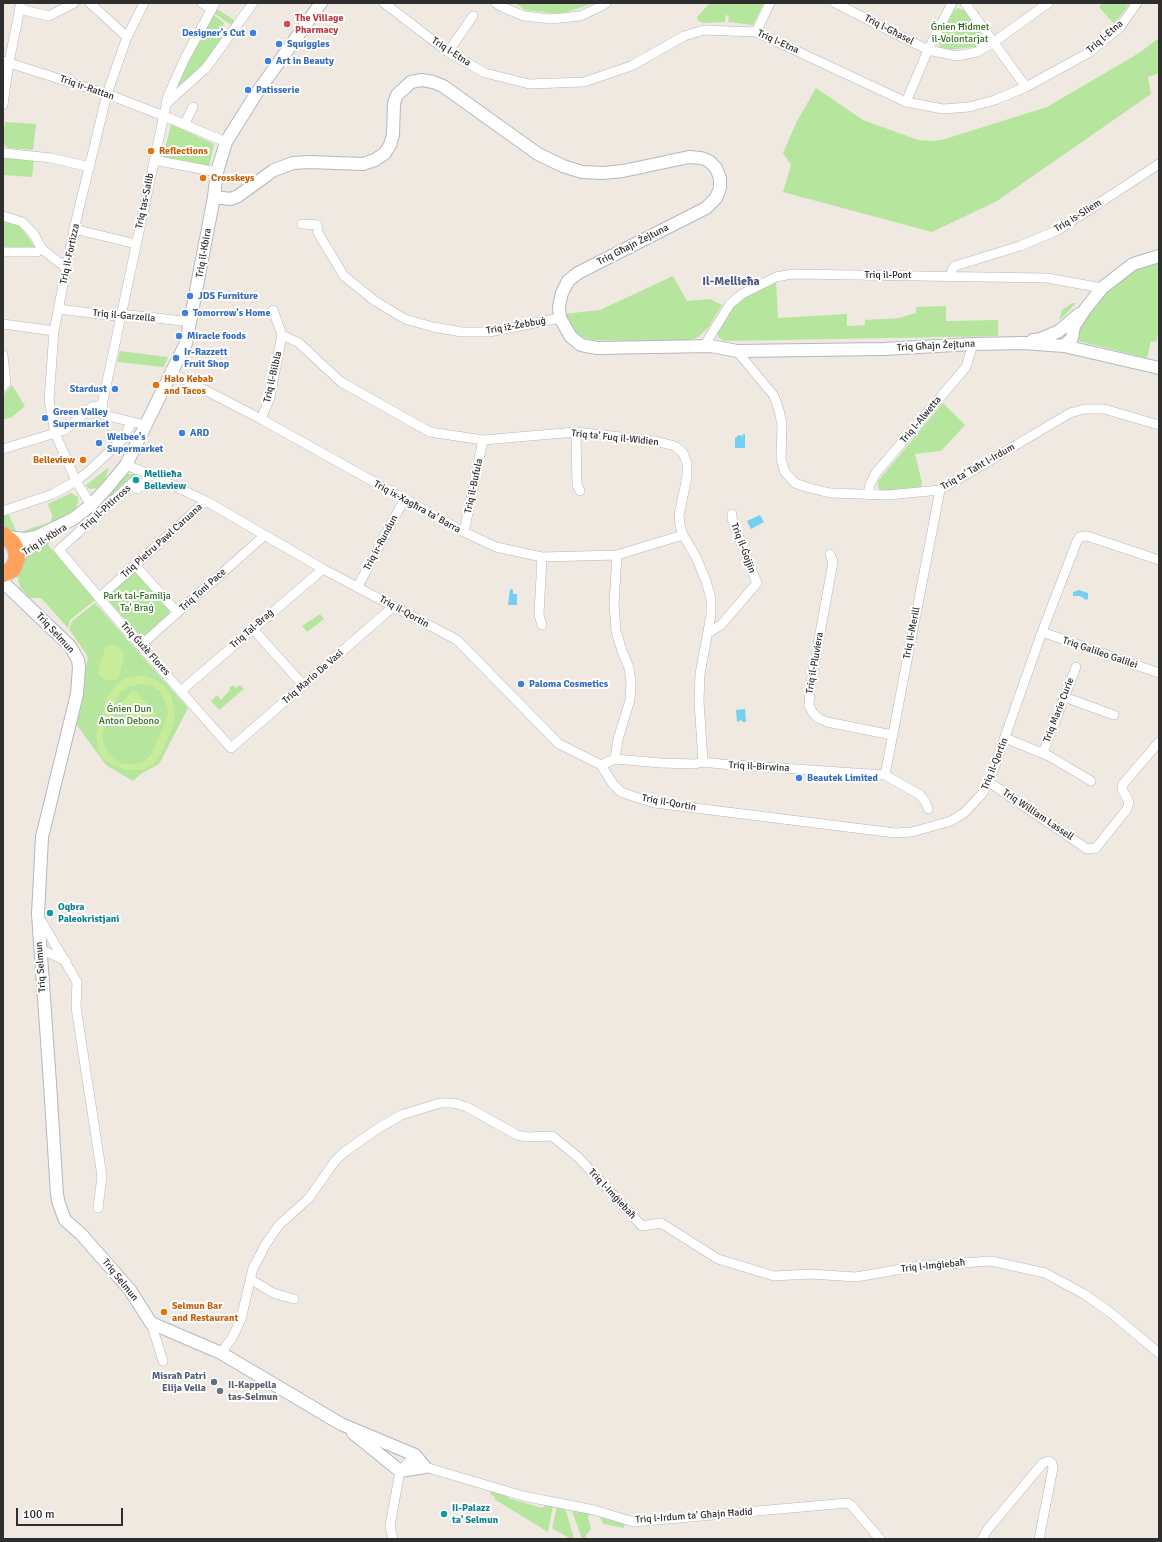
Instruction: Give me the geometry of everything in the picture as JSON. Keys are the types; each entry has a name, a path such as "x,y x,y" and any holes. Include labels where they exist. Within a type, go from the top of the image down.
{"highway":[{"path":"5,536 12,542 16,549 11,567"}],"street":[{"path":"3,105 6,61 20,6 49,16 74,3"},
{"path":"90,3 127,37"},
{"name":"Triq il-Fortizza","path":"91,505 76,481 55,433 49,400 54,331 74,229 107,94 127,37 144,3"},
{"path":"202,3 213,6"},
{"path":"166,104 206,68 253,3"},
{"name":"Triq il-Kbira","path":"5,536 26,539 36,537 73,519 91,505 126,465 186,343 214,197 217,172 226,142 277,57 321,3"},
{"name":"Triq l-Etna","path":"384,3 448,52 486,73 529,84 584,82 631,66 684,36 704,30 756,32 906,102 943,109 969,106 995,100 1026,87 1090,52 1120,27 1137,3"},
{"path":"496,3 524,16 551,19 580,16 606,3"},
{"path":"756,32 770,3"},
{"name":"Triq l-Għasel","path":"835,3 928,50 957,56 977,52 994,42 1045,4"},
{"path":"906,102 928,50 952,3"},
{"path":"965,3 1026,87"},
{"name":"Triq tas-Salib","path":"102,405 168,96 185,58 213,6"},
{"path":"448,52 473,16"},
{"name":"Triq ir-Rattan","path":"6,61 107,94 226,142"},
{"name":"Triq Għajn Żejtuna","path":"214,197 231,199 238,196 274,170 293,163 309,162 363,164 376,160 385,153 390,145 393,135 394,103 397,94 410,82 422,80 443,86 538,154 563,166 582,172 603,173 623,171 689,157 709,161 716,168 720,178 720,188 716,198 706,208 578,273 568,281 562,293 559,306 560,318 564,327 576,341 581,344 597,348 704,346 736,351 883,349 973,344 1057,342 1159,368"},
{"path":"184,125 192,107"},
{"path":"3,153 51,158 90,167"},
{"path":"154,160 217,172"},
{"name":"Triq is-Sliem","path":"951,276 952,270 955,266 1020,246 1058,230 1159,164"},
{"path":"3,216 22,222 32,233 42,248 66,268"},
{"name":"Triq iż-Żebbuġ","path":"302,224 317,225 318,233 344,276 375,301 405,319 434,327 462,332 489,332 560,318"},
{"path":"74,229 136,244"},
{"path":"3,252 37,252 42,248"},
{"path":"1086,308 1059,331 1057,342 1072,338 1074,326 1102,288 1133,264 1159,256"},
{"name":"Triq il-Pont","path":"704,346 730,304 742,294 776,277 792,274 1047,278 1102,288"},
{"name":"Triq il-Garzella","path":"58,309 116,316 121,314 191,322"},
{"path":"273,310 282,335"},
{"path":"3,324 54,331"},
{"name":"Triq il-Bilbla","path":"261,420 270,397 282,335"},
{"name":"Triq ta' Fuq il-Widien","path":"282,335 299,343 341,382 430,432 483,440 576,432 655,441 675,446 683,453 687,462 687,477 680,515 680,526 683,535 696,556 706,581 711,599 711,615 700,674 699,701 703,762"},
{"name":"Triq l-Alwetta","path":"868,495 870,484 876,473 966,367 973,344"},
{"name":"Triq ta' Taħt l-Irdum","path":"736,351 774,396 782,425 781,459 786,472 795,483 830,493 888,495 940,490 1070,413 1092,408 1104,409 1159,424"},
{"path":"3,355 6,382 3,386"},
{"name":"Triq ix-Xagħra ta' Barra","path":"172,373 261,420 404,500 464,532 496,547 542,557 617,555 683,535"},
{"path":"3,449 65,430 92,407 102,405 104,415 145,426"},
{"path":"3,511 53,494 76,481 125,437 131,422"},
{"path":"576,432 578,485 580,491"},
{"name":"Triq il-Bufula","path":"464,532 483,440"},
{"name":"Triq il-Qortin","path":"126,465 206,501 323,568 457,640 559,744 601,765 613,784 621,792 655,803 895,833 912,832 951,821 964,813 982,794 989,782 1042,632 1077,541 1080,537 1087,536 1159,560"},
{"name":"Triq il-Pitirross","path":"59,550 132,484 137,489 151,475"},
{"name":"Triq il-Merill","path":"885,775 940,490"},
{"name":"Triq ir-Rundun","path":"358,586 404,500"},
{"name":"Triq Pietru Pawl Caruana","path":"100,597 206,501"},
{"name":"Triq il-Kbira","path":"11,567 25,550 85,514 91,505"},
{"name":"Triq il-Ġojjin","path":"708,633 721,625 757,583 732,519 732,514"},
{"name":"Triq Toni Pace","path":"141,645 265,534"},
{"name":"Triq Ġużè Flores","path":"59,550 232,748"},
{"name":"Triq il-Pluviera","path":"830,554 833,562 810,688 809,706 818,718 827,722 892,735"},
{"path":"615,759 618,739 630,700 631,683 629,668 616,631 614,604 617,555"},
{"path":"542,557 539,615 542,625"},
{"path":"136,566 177,612"},
{"name":"Triq Selmun","path":"11,567 14,583 26,603"},
{"name":"Triq Tal-Braġ","path":"182,690 323,568"},
{"name":"Triq Selmun","path":"3,582 70,646 78,660 79,668 77,694 42,837 38,914 58,1204 65,1220 81,1234 130,1290 151,1323 163,1361"},
{"name":"Triq Mario De Vasi","path":"232,748 394,606"},
{"path":"253,629 303,685"},
{"name":"Triq Galileo Galilei","path":"1042,632 1159,673"},
{"name":"Triq Marie Curie","path":"1043,753 1076,667"},
{"path":"1064,697 1114,715"},
{"path":"1005,738 1043,753 1091,781"},
{"path":"601,765 611,752 618,739"},
{"name":"Triq William Lassell","path":"989,782 1087,848 1096,848 1127,809 1129,802 1122,789 1123,784 1159,742"},
{"name":"Triq il-Birwina","path":"601,765 615,759 653,763 695,764 703,762 885,775 920,795 925,801 928,809"},
{"path":"38,914 77,982 76,1007 102,1176 98,1208"},
{"path":"40,948 66,961"},
{"name":"Triq l-Imġiebaħ","path":"221,1353 232,1338 241,1319 253,1268 266,1244 279,1225 309,1198 335,1161 343,1153 377,1128 400,1115 440,1103 454,1103 467,1107 517,1135 527,1137 552,1136 579,1158 642,1226 661,1223 718,1259 774,1276 810,1274 856,1277 919,1266 991,1261 1045,1273 1084,1294 1111,1313 1159,1353"},
{"path":"250,1279 273,1293 294,1299"},
{"path":"151,1323 221,1353 341,1424 415,1455 426,1467"},
{"path":"341,1424 400,1471 426,1467"},
{"path":"393,1539 390,1526 400,1471 415,1455"},
{"path":"982,1539 988,1529 1043,1463 1049,1462 1052,1464 1053,1468 1039,1539"},
{"name":"Triq l-Irdum ta' Għajn Ħadid","path":"426,1467 523,1496 594,1510 634,1522 847,1503 851,1505 880,1539"}],"green space":[{"path":"515,3 593,3 562,14 525,10"},
{"path":"710,3 764,3 753,25 728,22 729,16 726,15 725,22 703,23 698,21 697,17"},
{"path":"1102,3 1130,3 1114,24 1099,7"},
{"name":"Ġnien Ħidmet il-Volontarjat","path":"958,8 965,11 984,38 982,45 948,50 941,48 938,41 953,11"},
{"path":"217,9 237,22 234,27 214,13"},
{"path":"213,14 224,23 221,29 227,33 208,60 172,95"},
{"path":"1159,38 1159,73 1148,77 1151,94 997,201 932,232 783,192 791,165 783,153 796,123 816,88 863,120 918,140 934,141 945,139 1047,107 1139,53"},
{"path":"5,122 36,124 33,150 8,148 3,144"},
{"path":"171,124 214,144 209,167 163,158"},
{"path":"6,158 34,160 32,177 3,175 3,160"},
{"path":"4,220 20,226 35,247 27,250 3,251"},
{"path":"1159,261 1159,330 1156,342 1151,341 1147,358 1077,340 1076,328 1113,284 1139,267"},
{"path":"673,276 687,301 710,299 722,305 708,328 698,337 686,342 592,340 574,334 563,314 600,310"},
{"path":"776,281 778,318 847,314 847,326 865,325 865,320 899,318 916,313 916,307 946,306 946,321 998,320 998,336 725,341 718,337 717,330 729,310 741,298"},
{"path":"1072,303 1076,303 1059,320 1062,310"},
{"path":"120,351 168,357 164,367 117,362"},
{"path":"12,385 25,406 12,417 3,420 3,395"},
{"path":"943,403 965,425 941,451 915,454 922,483 921,487 885,493 880,491 878,481"},
{"path":"109,467 105,480 97,488 90,489 87,487 86,485"},
{"path":"126,474 138,474 104,503"},
{"path":"71,493 78,497 78,502 75,510 69,516 32,536 3,532 3,516 9,515 17,533 51,522 52,515 48,504"},
{"path":"45,541 95,600 70,620 68,628 41,598 30,598 20,587 16,572 24,556"},
{"name":"Park tal-Familja Ta' Braġ","path":"135,569 169,607 169,616 143,639 104,596"},
{"name":"Ġnien Dun Anton Debono","path":"95,603 188,708 159,764 142,773 133,781 106,765 76,724 88,657 69,629 72,621"},
{"path":"320,614 324,619 307,632 302,626"},
{"path":"106,646 117,646 123,651 124,659 119,676 116,679 108,681 101,677 98,673"},
{"path":"142,675 154,679 165,686 171,696 175,711 174,723 161,755 154,764 144,770 125,770 111,764 102,758 98,750 97,731 107,697 116,685 126,678","holes":["141,684 151,686 160,691 165,701 168,711 166,720 151,755 142,762 132,765 121,763 107,752 102,735 121,692 129,687"]},
{"path":"233,685 236,688 240,685 244,689 219,710 211,701 217,695 221,700 230,690 229,688"},
{"path":"134,690 156,714 142,727 120,703"},
{"path":"492,1489 504,1492 508,1498 542,1508 547,1505 553,1506 548,1532 494,1499 495,1497 490,1494"},
{"path":"557,1506 565,1508 574,1538 571,1539 552,1528"},
{"path":"571,1508 591,1512 588,1517 591,1529 586,1535 586,1539 582,1539"},
{"path":"599,1513 625,1522 624,1528 603,1524"}],"water":[{"path":"743,434 745,434 745,448 735,448 735,438 739,435 743,436"},
{"path":"760,515 764,522 751,529 747,521"},
{"path":"510,589 513,590 513,594 517,594 517,605 508,605"},
{"path":"1079,590 1088,593 1088,599 1086,600 1080,596 1073,596 1073,592"},
{"path":"745,709 746,722 741,720 737,722 736,710"}],"place":[{"name":"The Village Pharmacy","path":"287,24"},
{"name":"Designer's Cut","path":"253,33"},
{"name":"Squiggles","path":"279,44"},
{"name":"Art in Beauty","path":"268,61"},
{"name":"Patisserie","path":"248,90"},
{"name":"Reflections","path":"151,151"},
{"name":"Crosskeys","path":"203,178"},
{"name":"JDS Furniture","path":"190,296"},
{"name":"Tomorrow's Home","path":"185,313"},
{"name":"Miracle foods","path":"179,336"},
{"name":"Ir-Razzett Fruit Shop","path":"176,358"},
{"name":"Halo Kebab and Tacos","path":"156,385"},
{"name":"Stardust","path":"115,389"},
{"name":"Green Valley Supermarket","path":"45,418"},
{"name":"ARD","path":"182,433"},
{"name":"Welbee's Supermarket","path":"99,443"},
{"name":"Belleview","path":"83,460"},
{"name":"Mellieħa Belleview","path":"136,480"},
{"name":"Paloma Cosmetics","path":"521,684"},
{"name":"Beautek Limited","path":"799,778"},
{"name":"Oqbra Paleokristjani","path":"50,913"},
{"name":"Selmun Bar and Restaurant","path":"164,1312"},
{"name":"Misraħ Patri Elija Vella","path":"214,1382"},
{"name":"Il-Kappella tas-Selmun","path":"220,1391"},
{"name":"Il-Palazz ta' Selmun","path":"444,1514"}],"district":[{"name":"Il-Mellieħa","path":"731,282"}]}
